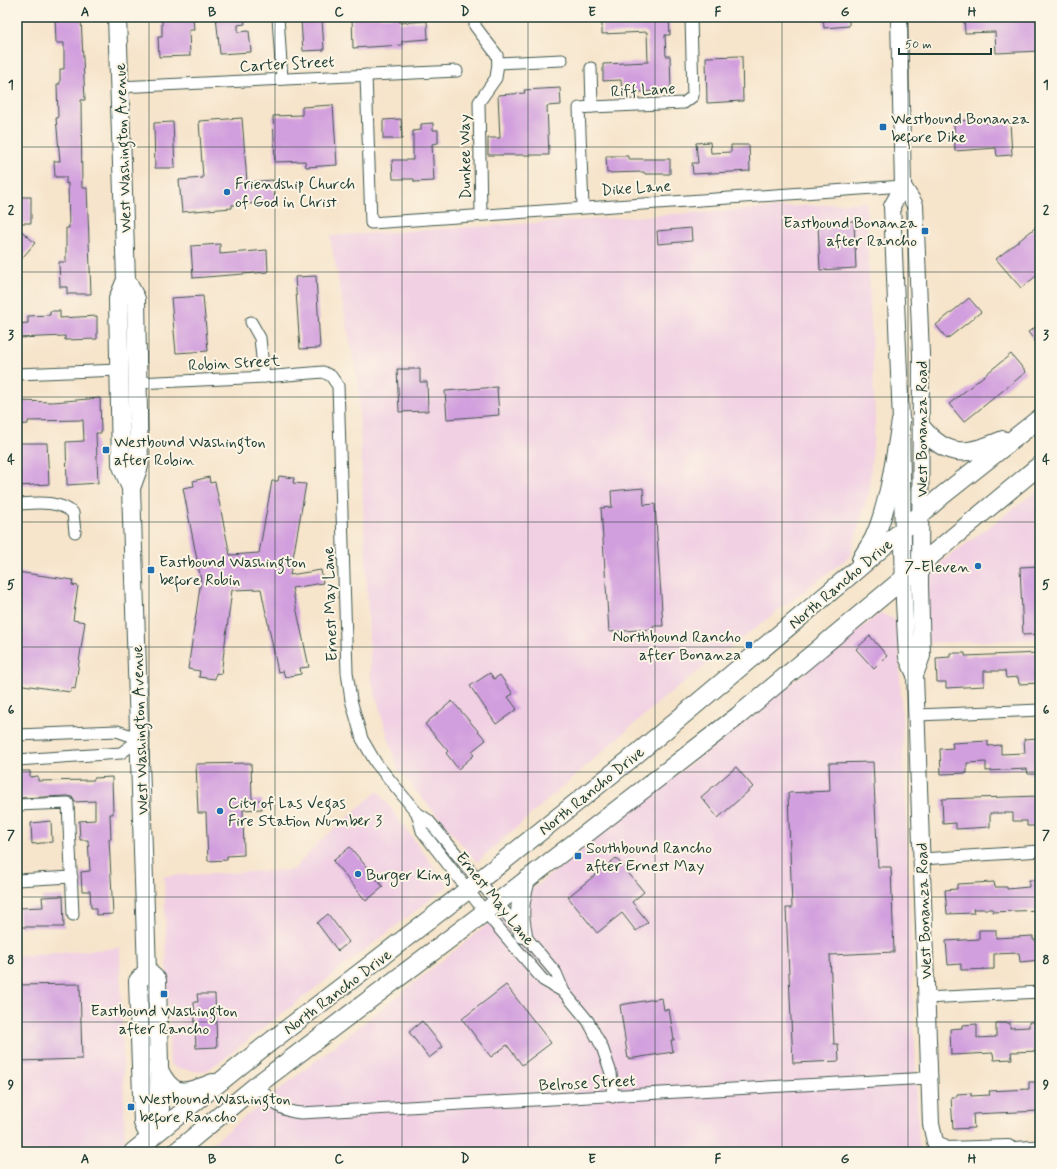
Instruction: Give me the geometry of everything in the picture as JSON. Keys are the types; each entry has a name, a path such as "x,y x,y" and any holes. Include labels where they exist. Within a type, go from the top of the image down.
{"main road":[{"name":"West Washington Avenue","path":"117,17 126,280 136,299 139,466 131,488 147,971 138,981 142,1123 150,1145"},
{"path":"899,17 903,186"},
{"name":"West Bonanza Road","path":"915,675 922,656 920,565 922,428 919,290 915,205 903,186 892,206 901,421 907,657 915,675 932,1132 939,1146 952,1151 1008,1150"},
{"name":"West Washington Avenue","path":"126,280 118,298 120,464 131,488"},
{"path":"896,290 919,290"},
{"path":"118,298 126,317 129,370 131,377 137,383"},
{"path":"119,370 128,386 130,434 139,466"},
{"name":"North Rancho Drive","path":"133,1152 150,1145 223,1080 474,886 633,757 856,571 921,513 1040,418"},
{"path":"856,571 880,522 890,480 901,421"},
{"path":"922,428 933,441 942,447 956,451 983,448 1019,434"},
{"name":"North Rancho Drive","path":"176,1152 257,1085 491,907 738,716 1040,465"},
{"path":"523,934 519,918 519,909 526,880"},
{"path":"147,971 157,980 160,1110 150,1145"},
{"path":"159,1070 165,1082 177,1091 198,1089 223,1080"}],"street":[{"path":"278,17 282,79"},
{"path":"475,17 475,26 497,55 498,63 562,60"},
{"name":"Riff Lane","path":"592,107 684,103 693,96 691,17"},
{"name":"Dunkee Way","path":"481,214 478,102 496,78 498,63"},
{"path":"583,207 579,108 592,107 591,68"},
{"name":"Carter Street","path":"119,87 457,71"},
{"name":"Dike Lane","path":"366,75 371,223 481,214 903,186"},
{"path":"251,322 260,338 264,377"},
{"path":"17,374 119,370"},
{"name":"Robin Street","path":"137,383 264,377 323,372 331,376"},
{"name":"Ernest May Lane","path":"331,376 338,386 347,672 350,700 362,739 376,763 417,813 428,820 543,980 564,992"},
{"path":"17,504 56,504 66,506 73,513 75,532"},
{"path":"917,715 1040,710"},
{"path":"17,735 117,731 140,739"},
{"path":"17,760 121,752 140,739"},
{"path":"17,805 68,803 73,915"},
{"path":"922,859 1040,852"},
{"path":"17,880 72,877"},
{"name":"Ernest May Lane","path":"474,886 491,907 523,934 556,973 564,992 588,1021 602,1047 611,1073 613,1097"},
{"path":"926,998 1040,992"},
{"name":"Belrose Street","path":"257,1085 280,1109 289,1112 301,1113 613,1097 929,1078"},
{"path":"1008,1150 1040,1146"}],"shaded area":[{"path":"866,202 875,421 869,492 850,556 666,696 477,862 398,770 371,680 358,385 330,236"},
{"path":"1040,489 1040,639 927,643 925,574"},
{"path":"880,613 898,621 919,1152 201,1152"},
{"path":"378,791 448,886 222,1060 203,1072 176,1068 170,1064 164,876 293,870 320,841"},
{"path":"120,948 125,1146 117,1152 17,1152 17,956"}],"building":[{"path":"55,17 81,17 85,100 81,100 82,188 87,188 91,294 67,294 67,287 60,287 59,262 66,262 66,228 69,228 68,183 66,184 66,177 55,177 54,161 60,161 56,118 58,118 57,84 60,84 60,69 64,69 64,43 56,43"},
{"path":"162,17 193,17 194,30 189,30 190,56 159,57 158,37 162,37"},
{"path":"216,17 244,17 245,24 238,25 238,32 249,31 251,52 220,54"},
{"path":"352,17 400,17 400,23 427,21 428,39 402,41 402,45 353,48"},
{"path":"602,17 669,17 670,35 665,35 666,56 670,56 671,90 622,93 621,80 603,81 603,64 648,62 647,32 602,34"},
{"path":"849,17 849,26 824,28 823,18"},
{"path":"964,17 1040,17 1040,51 996,53 995,32 965,33"},
{"path":"322,19 324,50 303,51 301,20"},
{"path":"742,56 743,101 707,103 706,57"},
{"path":"560,88 561,105 547,106 549,155 488,155 488,138 500,138 498,95 525,93 524,90"},
{"path":"333,105 337,165 306,167 305,161 275,162 273,116 302,115 302,107"},
{"path":"242,118 247,182 273,180 275,202 232,205 232,208 182,212 179,180 203,178 199,121"},
{"path":"401,119 402,139 383,139 383,120"},
{"path":"986,119 986,123 1010,122 1012,155 997,156 996,148 955,151 954,121"},
{"path":"173,122 175,168 155,168 154,123"},
{"path":"433,123 433,130 438,130 438,143 432,144 434,181 414,182 414,179 393,179 392,160 413,160 413,131 421,130 421,124"},
{"path":"710,142 711,153 731,152 731,145 749,145 750,171 693,174 692,163 698,163 696,143"},
{"path":"606,156 628,156 628,159 670,159 670,174 645,174 644,172 607,173"},
{"path":"17,197 31,197 31,223 17,223"},
{"path":"854,221 856,268 820,270 818,223"},
{"path":"1040,224 1040,273 1021,288 996,259"},
{"path":"17,227 35,243 17,264"},
{"path":"691,228 692,241 658,244 657,231"},
{"path":"220,244 220,254 267,250 268,272 193,278 191,246"},
{"path":"316,276 320,348 300,349 295,277"},
{"path":"203,296 208,351 176,353 171,298"},
{"path":"969,298 981,312 947,339 936,325"},
{"path":"50,311 60,311 60,318 97,316 97,339 65,340 65,336 17,338 17,324 28,323 28,316 50,315"},
{"path":"1040,324 1040,348 1028,332"},
{"path":"1011,354 1026,372 964,422 949,404"},
{"path":"397,369 420,369 420,382 427,382 428,411 399,412"},
{"path":"497,387 499,415 447,419 445,391"},
{"path":"100,398 101,433 96,433 98,483 67,485 66,442 84,441 83,420 28,421 28,424 17,425 17,401 53,402"},
{"path":"17,443 47,443 49,484 18,486"},
{"path":"279,476 294,478 293,483 306,484 290,575 321,570 323,583 292,588 309,667 300,668 301,674 285,677 283,671 278,672 261,589 232,590 221,674 216,673 215,679 199,677 200,671 188,669 201,580 183,488 194,486 193,481 209,477 210,483 215,482 230,555 259,553 272,481 278,481"},
{"path":"643,488 644,505 655,504 663,626 653,626 653,629 609,632 601,508 612,507 611,491"},
{"path":"1040,566 1040,634 1023,635 1020,567"},
{"path":"17,572 73,580 72,585 78,586 73,620 85,622 75,689 71,688 70,692 17,684 17,652 19,639 17,639"},
{"path":"870,636 887,656 874,669 856,649"},
{"path":"950,653 965,653 965,656 1040,653 1040,683 1019,684 1018,677 1006,678 1005,671 984,671 984,686 946,688 946,682 937,682 936,658 950,657"},
{"path":"490,673 494,679 500,675 513,694 508,697 517,709 496,724 470,686"},
{"path":"452,701 486,740 471,752 474,755 458,769 446,753 448,751 425,724"},
{"path":"1039,738 1040,774 1028,774 1027,769 986,771 986,762 967,763 967,773 941,774 940,749 953,748 952,743 988,741 988,746 1001,745 1001,754 1025,753 1024,739"},
{"path":"873,762 878,867 891,867 894,952 830,955 834,1044 838,1044 839,1061 793,1063 786,908 792,908 788,793 830,791 829,763"},
{"name":"City of Las Vegas Fire Station Number 3","path":"251,763 252,800 262,800 262,809 243,810 244,855 227,856 227,860 208,861 206,813 198,813 196,764"},
{"path":"736,767 753,787 718,818 701,797"},
{"path":"17,771 30,771 30,777 38,776 38,781 94,780 94,778 112,777 113,814 110,814 111,839 109,839 113,914 96,915 96,908 91,908 90,891 82,891 81,872 90,871 88,840 80,840 79,821 95,820 95,801 75,802 72,797 68,796 18,798"},
{"path":"1040,796 1040,826 1027,826 1027,821 1013,821 1013,813 990,813 990,827 956,829 956,823 943,824 942,799"},
{"path":"51,821 52,842 32,844 31,823"},
{"name":"Burger King","path":"350,847 383,887 366,901 333,861"},
{"path":"616,858 644,892 632,902 648,922 636,931 622,913 597,933 568,897"},
{"path":"1029,880 1040,880 1040,910 993,912 993,909 973,909 974,913 947,914 945,890 957,889 957,884 994,882 995,887 1007,887 1007,889 1029,887"},
{"path":"63,896 64,927 20,927 19,908 43,907 42,897"},
{"path":"328,914 349,942 338,951 317,923"},
{"path":"979,930 996,930 996,938 1033,936 1033,940 1040,940 1040,960 1020,962 1019,953 994,954 994,969 961,970 961,964 948,965 946,941 979,939"},
{"path":"80,984 82,1059 17,1061 17,985"},
{"path":"506,985 551,1043 522,1065 507,1045 491,1057 462,1019"},
{"path":"197,994 215,994 217,1047 196,1048 194,1002 198,1002"},
{"path":"662,998 664,1010 669,1009 674,1040 671,1040 673,1052 628,1059 620,1005"},
{"path":"422,1021 443,1047 429,1058 409,1032"},
{"path":"1029,1022 1040,1022 1040,1051 1011,1052 1012,1059 994,1060 993,1053 951,1055 950,1029 962,1028 962,1025 977,1024 977,1038 996,1037 996,1023 1010,1023 1010,1028 1029,1027"},
{"path":"1029,1082 1040,1082 1040,1111 973,1114 974,1128 953,1129 951,1097 957,1097 957,1094 971,1093 971,1096 990,1095 989,1091 1029,1089"}],"place":[{"name":"Westbound Bonanza before Dike","path":"883,127"},
{"name":"Friendship Church of God in Christ","path":"227,192"},
{"name":"Eastbound Bonanza after Rancho","path":"925,231"},
{"name":"Westbound Washington after Robin","path":"106,450"},
{"name":"7-Eleven","path":"978,566"},
{"name":"Eastbound Washington before Robin","path":"151,570"},
{"name":"Northbound Rancho after Bonanza","path":"749,645"},
{"name":"City of Las Vegas Fire Station Number 3","path":"220,811"},
{"name":"Southbound Rancho after Ernest May","path":"578,856"},
{"name":"Burger King","path":"358,874"},
{"name":"Eastbound Washington after Rancho","path":"164,994"},
{"name":"Westbound Washington before Rancho","path":"131,1107"}]}
